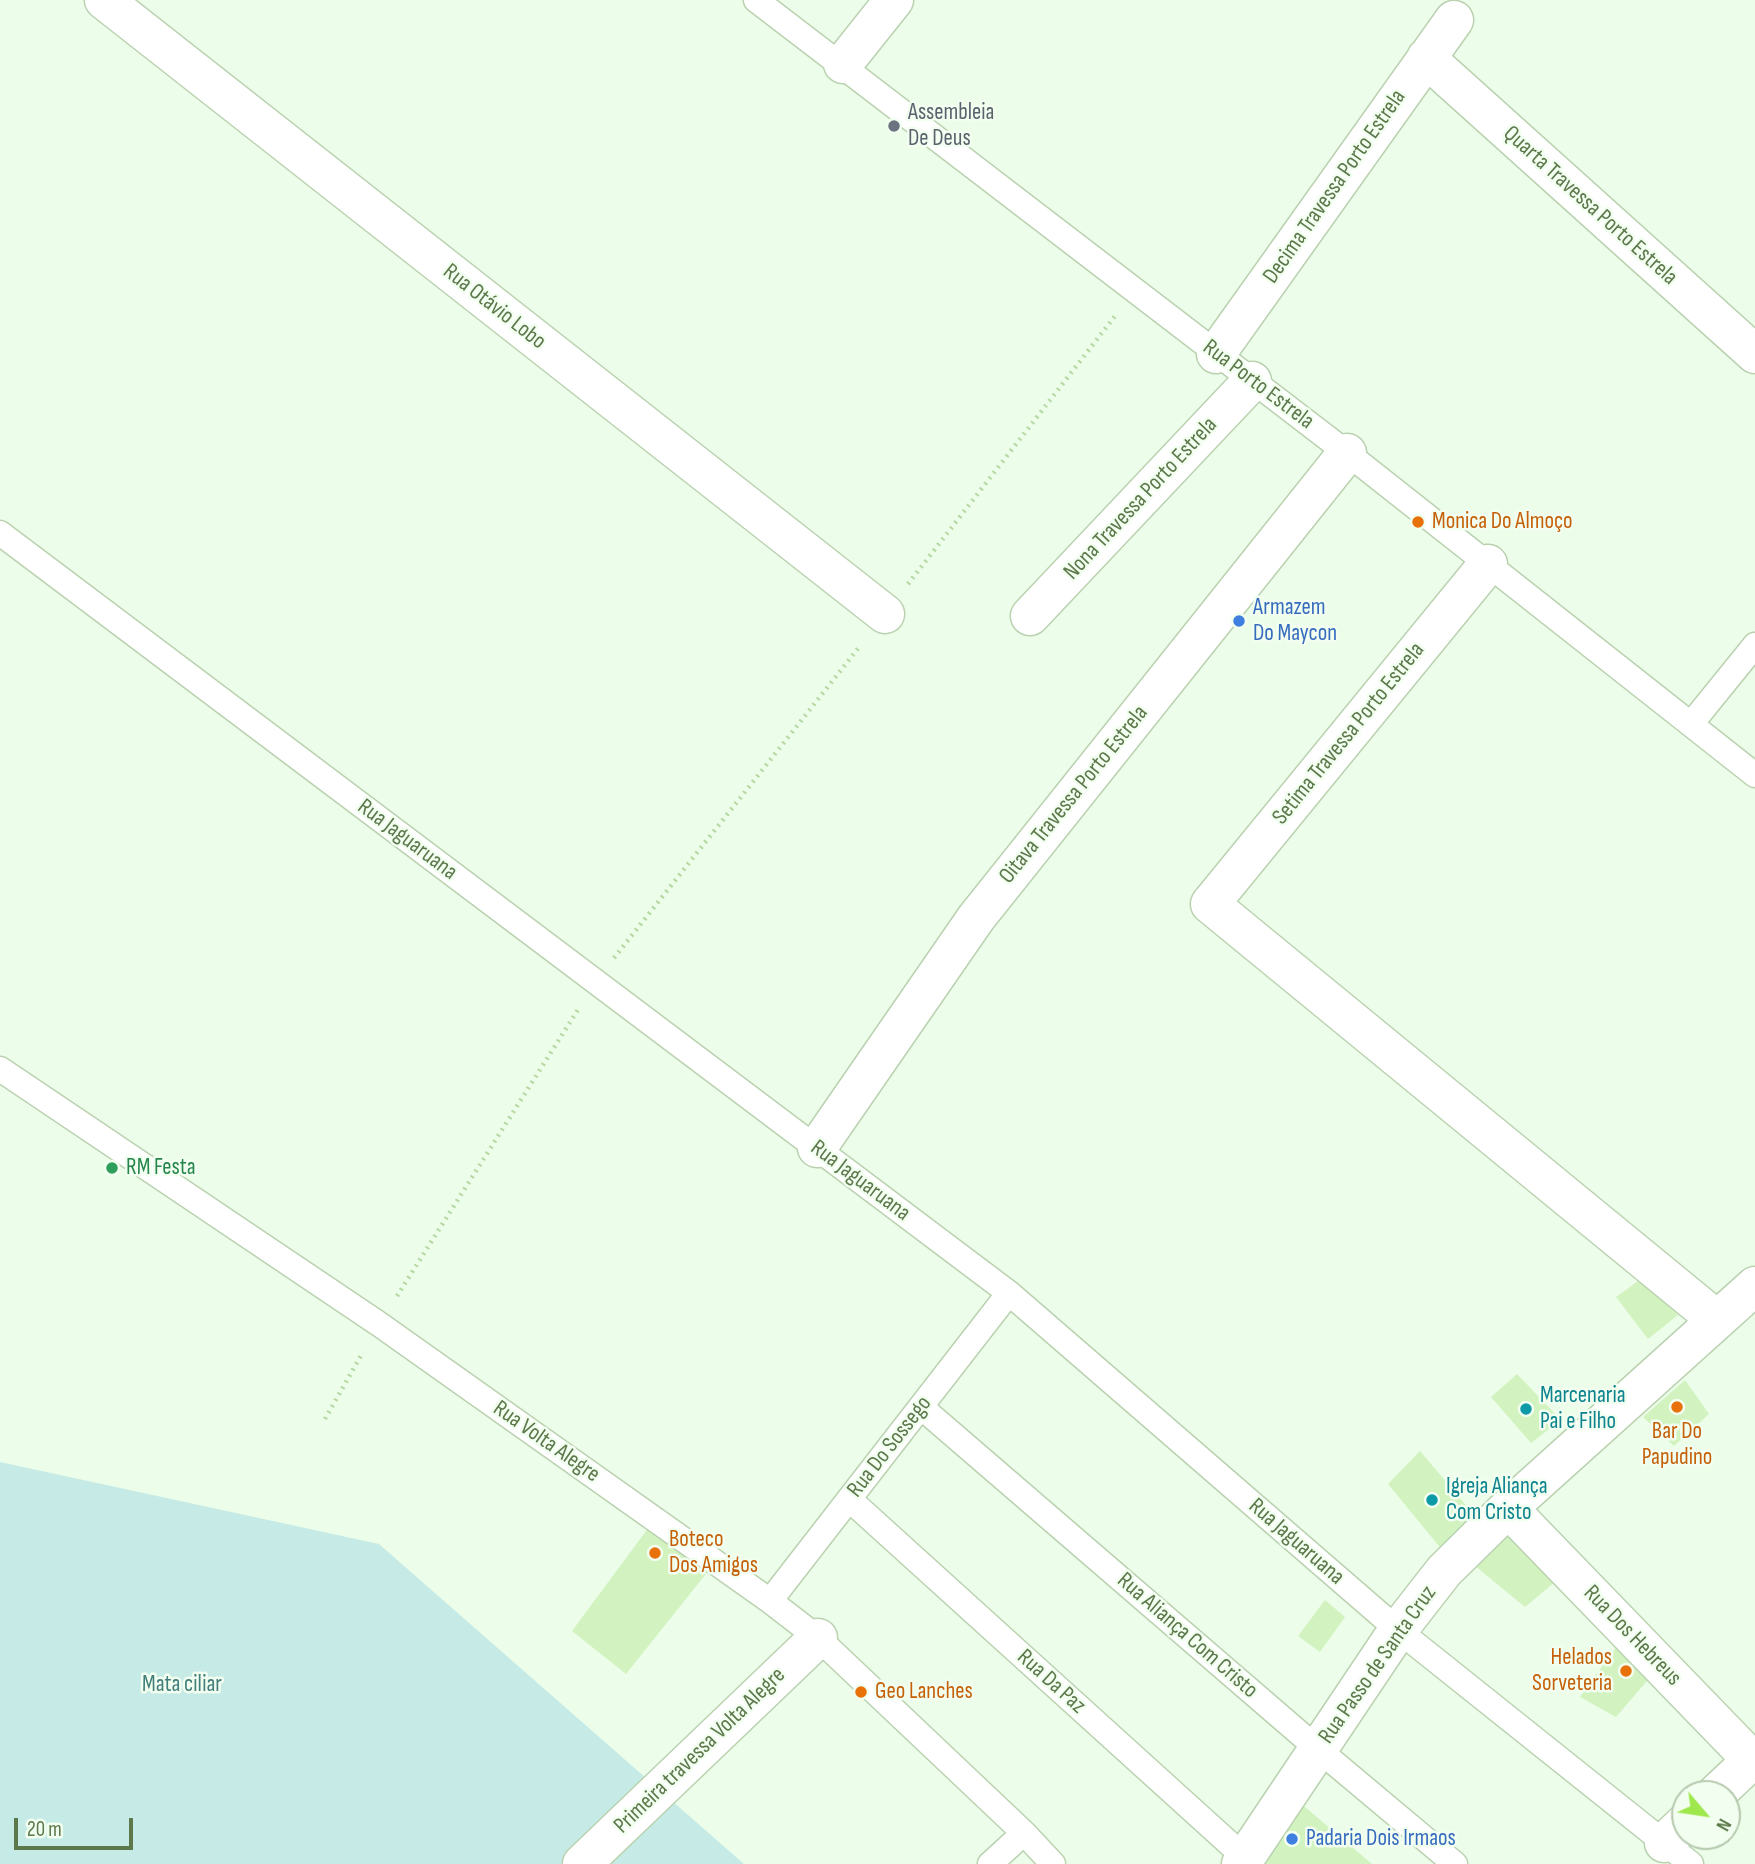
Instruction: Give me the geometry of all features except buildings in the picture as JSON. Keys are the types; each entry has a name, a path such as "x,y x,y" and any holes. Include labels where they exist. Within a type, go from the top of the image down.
{"street":[{"name":"Rua Otávio Lobo","path":"104,0 885,614"},
{"path":"843,64 894,0"},
{"name":"Decima Travessa Porto Estrela","path":"1216,354 1454,20"},
{"name":"Quarta Travessa Porto Estrela","path":"1426,58 1755,354"},
{"name":"Nona Travessa Porto Estrela","path":"1030,617 1252,382"},
{"name":"Oitava Travessa Porto Estrela","path":"817,1148 976,918 1347,453"},
{"name":"Setima Travessa Porto Estrela","path":"1488,564 1210,904 1717,1320"},
{"name":"Rua Passo de Santa Cruz","path":"1246,1862 1398,1630 1444,1572 1509,1509 1755,1286"},
{"name":"Rua Dos Hebreus","path":"1509,1509 1754,1758"},
{"name":"Primeira travessa Volta Alegre","path":"582,1864 818,1638"},
{"path":"1731,1780 1754,1758"}],"lane":[{"name":"Rua Porto Estrela","path":"756,0 843,64 1347,453 1755,775"},
{"name":"Rua Jaguaruana","path":"0,533 1009,1293 1398,1630 1671,1836"},
{"path":"1691,724 1755,645"},
{"name":"Rua Volta Alegre","path":"0,1069 379,1324 770,1601 818,1638 1024,1833 1052,1864"},
{"name":"Rua Do Sossego","path":"770,1601 1009,1293"},
{"name":"Rua Aliança Com Cristo","path":"921,1407 1455,1864"},
{"name":"Rua Da Paz","path":"849,1499 1246,1862"},
{"path":"990,1864 1024,1833"}],"path":[{"path":"325,1419 379,1324 596,981 885,614 1134,290"}],"green space":[{"name":"Mata ciliar","path":"0,1462 379,1544 744,1864 0,1864"}],"place":[{"name":"Assembleia De Deus","path":"894,126"},
{"name":"Monica Do Almoço","path":"1418,522"},
{"name":"Armazem Do Maycon","path":"1239,621"},
{"name":"RM Festa","path":"112,1168"},
{"name":"Bar Do Papudino","path":"1677,1407"},
{"name":"Marcenaria Pai e Filho","path":"1526,1409"},
{"name":"Igreja Aliança Com Cristo","path":"1432,1500"},
{"name":"Boteco Dos Amigos","path":"655,1553"},
{"name":"Helados Sorveteria","path":"1626,1671"},
{"name":"Geo Lanches","path":"861,1692"},
{"name":"Padaria Dois Irmaos","path":"1292,1839"}]}
